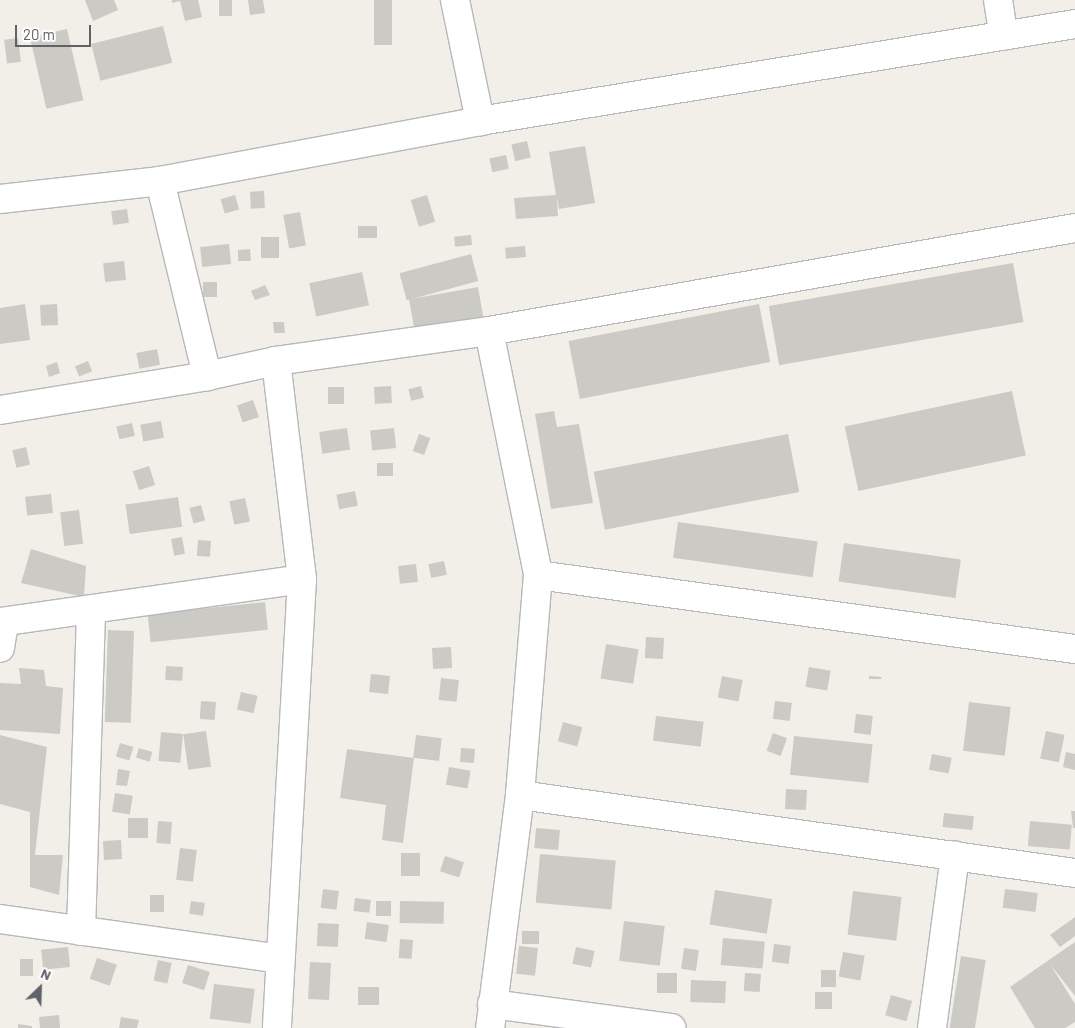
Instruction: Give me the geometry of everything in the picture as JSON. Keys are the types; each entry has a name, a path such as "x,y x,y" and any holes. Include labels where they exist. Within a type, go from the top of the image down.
{"street":[{"path":"455,0 480,121"},
{"path":"998,0 1004,36"},
{"path":"0,199 160,181 480,121 1075,24"},
{"path":"160,181 208,376"},
{"path":"0,410 208,376 276,361 489,331 1075,228"},
{"path":"489,331 538,575 520,795 491,1016 671,1028"},
{"path":"276,361 302,579 277,1028"},
{"path":"538,575 1075,649"},
{"path":"1,631 91,611 302,579"},
{"path":"81,931 91,611"},
{"path":"520,795 1075,873"},
{"path":"932,1028 955,856"},
{"path":"0,919 280,959"}],"building":[{"path":"85,0 114,0 118,10 93,21"},
{"path":"172,0 198,0 202,17 185,21 180,1 172,3"},
{"path":"219,0 232,0 232,16 219,16"},
{"path":"248,0 263,0 265,13 250,15"},
{"path":"374,0 392,0 392,45 374,45"},
{"path":"163,26 172,63 100,81 91,44"},
{"path":"67,29 83,100 46,109 30,38"},
{"path":"18,38 21,62 7,64 4,40"},
{"path":"527,141 531,158 515,161 511,145"},
{"path":"585,146 595,203 559,209 557,197 558,216 516,219 514,198 556,195 549,152"},
{"path":"506,155 509,169 492,172 489,159"},
{"path":"264,191 265,208 251,209 250,192"},
{"path":"235,195 239,209 225,214 221,199"},
{"path":"427,195 435,222 419,227 411,200"},
{"path":"127,209 129,223 113,225 111,211"},
{"path":"300,212 306,245 289,248 283,215"},
{"path":"358,226 377,226 377,238 358,238"},
{"path":"471,235 472,245 455,247 454,237"},
{"path":"261,237 279,237 279,258 261,258"},
{"path":"229,244 231,264 202,267 200,247"},
{"path":"525,246 526,257 506,259 505,248"},
{"path":"250,249 251,261 238,261 238,250"},
{"path":"471,254 478,281 407,300 400,273"},
{"path":"124,261 126,280 105,282 103,263"},
{"path":"1013,263 1023,322 779,365 769,306"},
{"path":"362,272 369,305 316,316 309,283"},
{"path":"203,282 217,282 217,297 203,297"},
{"path":"265,285 270,295 255,300 251,291"},
{"path":"478,287 484,322 415,335 409,299"},
{"path":"25,304 30,340 0,344 0,308"},
{"path":"57,304 58,325 41,326 40,305"},
{"path":"759,304 770,362 580,399 569,341"},
{"path":"273,322 284,322 285,333 274,333"},
{"path":"157,349 160,365 139,369 136,353"},
{"path":"88,361 92,371 79,376 75,366"},
{"path":"57,362 60,373 49,377 46,366"},
{"path":"391,386 392,403 375,404 374,387"},
{"path":"421,386 424,398 411,401 408,389"},
{"path":"328,387 344,387 344,404 328,404"},
{"path":"1012,391 1026,456 858,491 845,427"},
{"path":"253,400 259,417 243,423 237,406"},
{"path":"554,411 557,427 579,424 593,503 551,509 535,414"},
{"path":"161,421 164,438 143,441 140,425"},
{"path":"132,423 135,436 119,439 116,427"},
{"path":"347,428 350,450 322,454 319,432"},
{"path":"394,428 396,448 372,450 370,431"},
{"path":"419,434 430,438 424,455 413,451"},
{"path":"788,434 799,492 605,530 594,472"},
{"path":"26,447 30,465 16,468 12,450"},
{"path":"377,463 393,463 393,476 377,476"},
{"path":"149,466 155,485 139,490 133,471"},
{"path":"355,491 358,506 339,509 336,495"},
{"path":"51,494 53,513 27,516 25,497"},
{"path":"178,497 182,527 130,534 126,504"},
{"path":"245,498 250,521 234,525 229,501"},
{"path":"201,505 205,520 194,524 189,508"},
{"path":"79,510 83,544 64,546 60,512"},
{"path":"678,522 818,542 813,577 673,558"},
{"path":"182,537 185,554 174,556 171,539"},
{"path":"198,540 211,541 210,557 197,556"},
{"path":"844,543 961,559 955,598 839,582"},
{"path":"31,549 86,566 84,597 21,583"},
{"path":"444,561 447,575 431,578 428,564"},
{"path":"416,564 418,582 400,584 398,566"},
{"path":"265,602 268,630 151,642 148,614"},
{"path":"108,630 134,631 131,723 105,722"},
{"path":"646,637 664,638 663,659 645,658"},
{"path":"606,644 639,649 633,684 601,679"},
{"path":"451,647 452,668 433,669 432,648"},
{"path":"166,666 183,667 182,681 165,680"},
{"path":"809,667 831,671 827,691 806,687"},
{"path":"19,668 44,670 46,686 63,688 60,734 0,730 0,683 21,684"},
{"path":"371,674 390,676 388,694 369,692"},
{"path":"722,676 743,680 738,702 718,698"},
{"path":"869,676 882,677 881,679 869,679"},
{"path":"441,678 459,680 457,702 439,700"},
{"path":"241,692 258,696 254,713 237,710"},
{"path":"201,701 216,702 215,720 200,719"},
{"path":"775,701 792,703 790,721 773,719"},
{"path":"969,702 1011,707 1005,756 963,751"},
{"path":"856,714 873,716 871,735 854,733"},
{"path":"656,716 704,722 701,747 653,741"},
{"path":"563,722 582,727 577,746 558,741"},
{"path":"206,731 211,767 188,770 183,734"},
{"path":"1046,731 1065,735 1059,762 1040,758"},
{"path":"161,732 183,734 180,763 158,761"},
{"path":"773,733 787,738 781,756 767,751"},
{"path":"0,735 47,747 35,855 63,855 59,895 30,887 30,812 0,804"},
{"path":"416,735 442,738 439,761 413,758"},
{"path":"794,736 873,744 868,783 790,775"},
{"path":"120,743 133,747 129,760 116,756"},
{"path":"139,748 152,752 149,762 136,758"},
{"path":"461,748 475,749 474,763 460,762"},
{"path":"347,749 414,758 403,843 382,840 386,805 340,798"},
{"path":"1066,752 1075,754 1075,770 1063,767"},
{"path":"932,754 952,758 949,774 929,770"},
{"path":"449,767 471,771 468,789 446,785"},
{"path":"118,769 130,771 127,786 116,785"},
{"path":"786,789 807,790 806,810 785,809"},
{"path":"115,793 133,796 130,815 112,812"},
{"path":"1071,811 1075,811 1075,828 1073,828"},
{"path":"944,813 974,816 972,830 943,827"},
{"path":"128,818 148,818 148,838 128,838"},
{"path":"158,821 172,822 170,844 156,843"},
{"path":"1030,821 1072,825 1070,850 1028,846"},
{"path":"536,828 560,830 558,850 534,848"},
{"path":"121,840 122,859 104,860 103,841"},
{"path":"180,848 197,850 193,882 176,880"},
{"path":"401,853 420,853 420,876 401,876"},
{"path":"540,854 616,861 611,909 536,903"},
{"path":"445,856 464,862 459,877 440,871"},
{"path":"323,889 339,891 337,910 321,908"},
{"path":"1005,889 1038,893 1035,912 1003,908"},
{"path":"715,890 772,899 767,934 710,925"},
{"path":"853,891 902,897 896,941 848,935"},
{"path":"150,895 164,895 164,912 150,912"},
{"path":"355,898 371,900 369,913 353,911"},
{"path":"191,901 205,903 203,916 189,914"},
{"path":"376,901 391,901 391,916 376,916"},
{"path":"400,901 444,902 444,924 400,923"},
{"path":"1075,917 1075,936 1060,947 1050,935"},
{"path":"624,921 665,926 660,966 619,961"},
{"path":"367,922 389,925 386,942 365,939"},
{"path":"318,923 339,924 338,947 317,946"},
{"path":"522,931 539,931 539,944 522,944"},
{"path":"723,938 765,942 762,969 721,965"},
{"path":"400,939 413,940 412,959 399,958"},
{"path":"1075,942 1075,996 1050,964 1075,1004 1075,1022 1065,1028 1035,1028 1010,987"},
{"path":"774,944 791,946 789,964 772,962"},
{"path":"519,946 538,948 535,976 516,974"},
{"path":"68,947 70,967 43,970 41,950"},
{"path":"576,947 595,951 591,968 572,964"},
{"path":"684,948 699,950 696,971 681,969"},
{"path":"843,952 865,956 860,980 839,977"},
{"path":"961,956 986,960 975,1028 950,1028"},
{"path":"97,958 117,965 110,986 90,979"},
{"path":"20,959 33,959 33,976 20,976"},
{"path":"158,960 172,963 167,983 154,981"},
{"path":"310,962 331,963 329,1000 308,999"},
{"path":"188,965 210,972 204,990 182,983"},
{"path":"821,970 836,970 836,987 821,987"},
{"path":"657,973 677,973 677,993 657,993"},
{"path":"745,973 761,974 760,992 744,991"},
{"path":"691,980 726,981 725,1003 690,1002"},
{"path":"214,984 255,989 250,1024 210,1019"},
{"path":"358,987 379,987 379,1005 358,1005"},
{"path":"815,992 832,992 832,1009 815,1009"},
{"path":"891,995 912,1001 906,1021 885,1015"},
{"path":"59,1015 60,1028 40,1028 39,1017"},
{"path":"121,1017 139,1020 137,1028 119,1028"},
{"path":"18,1024 32,1026 32,1028 18,1028"}]}
